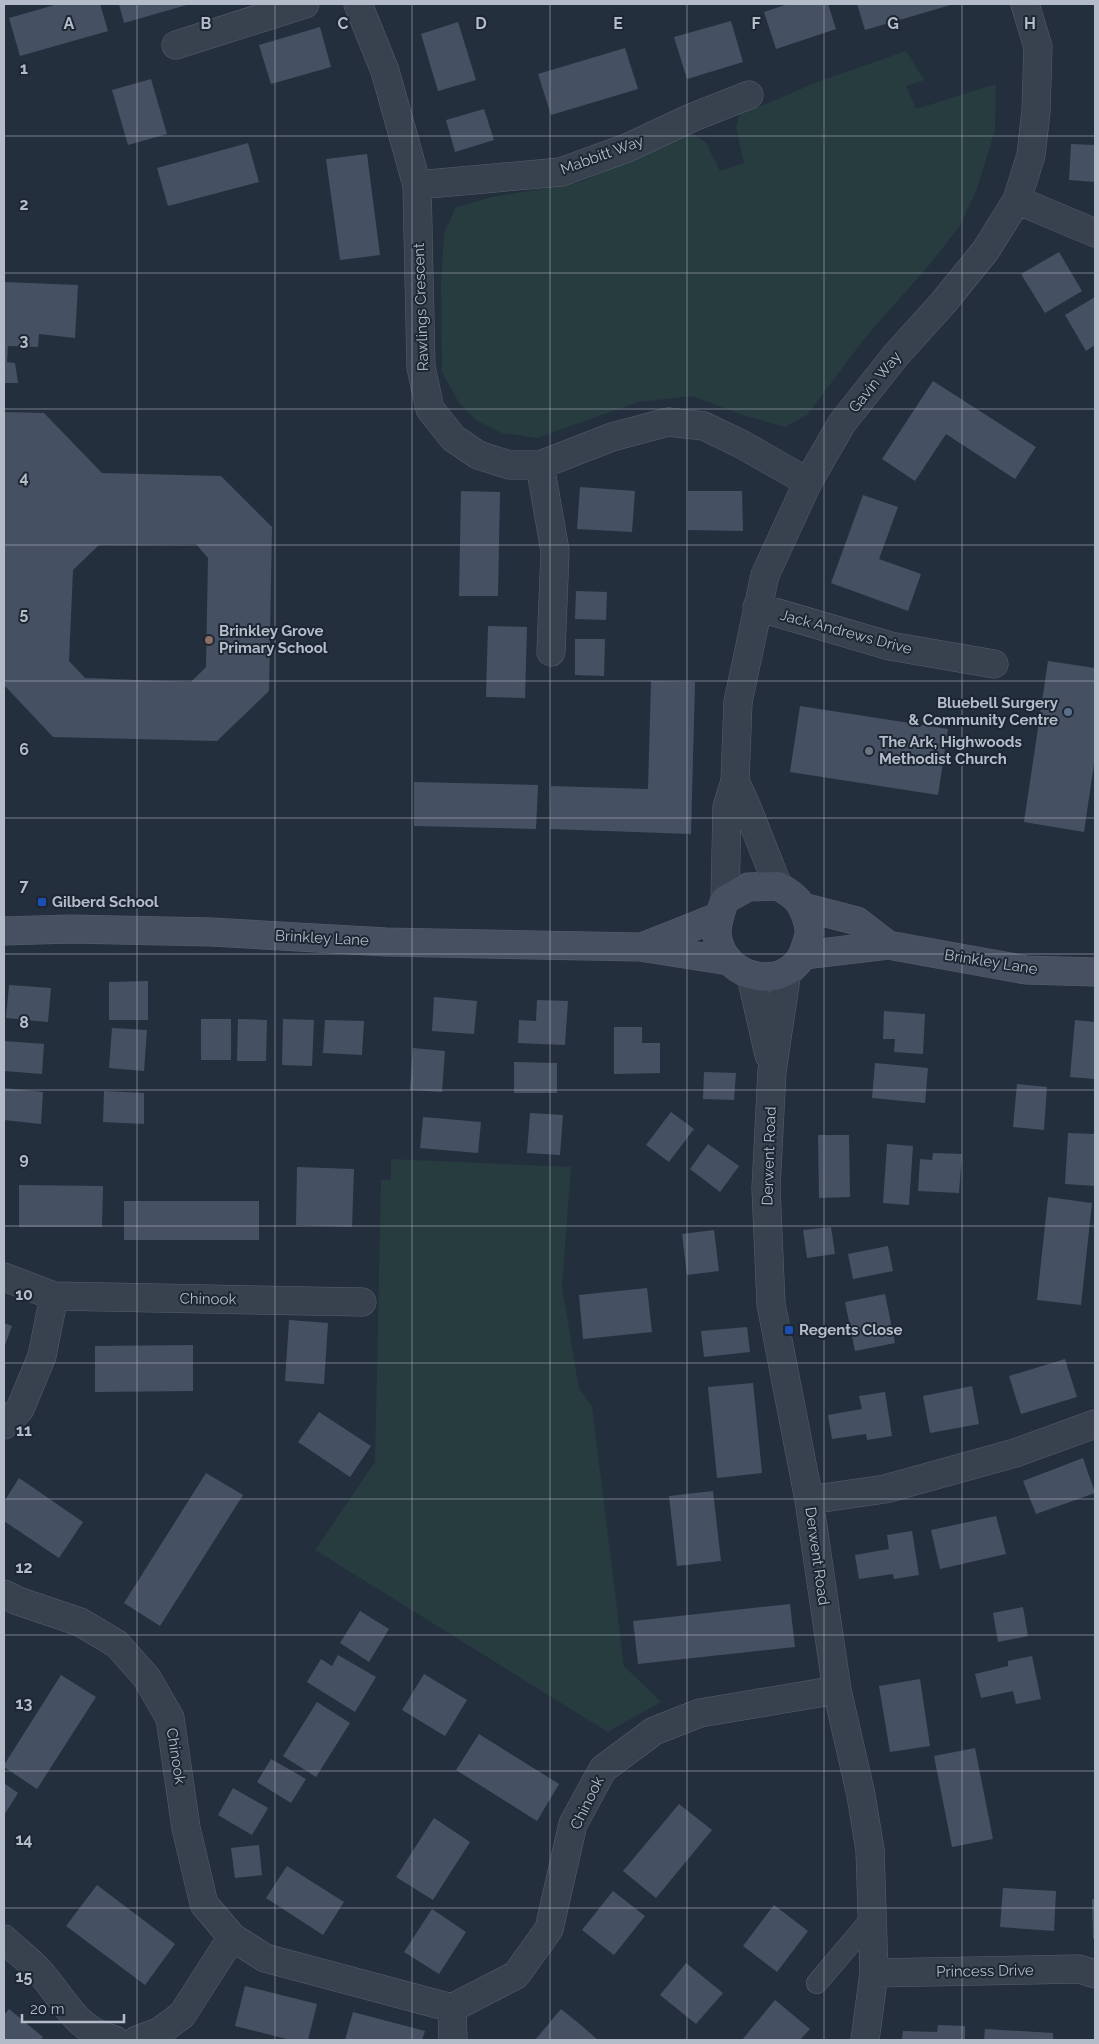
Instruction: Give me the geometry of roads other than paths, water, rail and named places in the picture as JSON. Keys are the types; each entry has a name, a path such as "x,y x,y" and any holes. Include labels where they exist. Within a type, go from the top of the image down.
{"street":[{"path":"176,45 305,4"},
{"name":"Rawlings Crescent","path":"358,4 386,71 417,185 421,367 430,408 453,438 478,455 509,465 540,465 612,437 668,422 704,426 808,482"},
{"name":"Gavin Way","path":"735,781 738,702 757,607 765,575 808,482 842,423 896,355 943,303 986,250 1017,200 1031,155 1036,111 1038,47 1025,4"},
{"name":"Mabbitt Way","path":"417,185 561,172 627,148 691,118 749,95"},
{"path":"1017,200 1095,233"},
{"path":"540,465 555,551 551,652"},
{"name":"Jack Andrews Drive","path":"757,607 890,646 994,664"},
{"path":"735,781 778,886"},
{"path":"728,961 720,948 717,932 722,908 727,807 735,781"},
{"name":"Brinkley Lane","path":"640,947 722,908 748,886 778,886 792,894 803,907 857,921 888,945"},
{"path":"795,963 810,931 803,907"},
{"name":"Brinkley Lane","path":"4,931 71,929 211,932 386,942 640,947 728,961 739,970 751,976 770,977 795,963 888,945 1026,970 1095,972"},
{"name":"Derwent Road","path":"795,963 772,1071 766,1188 770,1304 809,1500 837,1690 861,1795 870,1850 874,1973 865,2040"},
{"name":"Derwent Road","path":"751,976 772,1071"},
{"name":"Chinook","path":"4,1277 54,1296 362,1302"},
{"path":"4,1425 20,1409 42,1356 54,1296"},
{"path":"809,1500 885,1489 1015,1453 1095,1424"},
{"name":"Chinook","path":"4,1594 80,1622 117,1644 147,1678 170,1718 186,1828 204,1904 232,1937 265,1958 452,2008 516,1975 549,1929 574,1824 604,1769 654,1731 700,1713 837,1690"},
{"path":"137,2040 159,2032 182,2015 232,1937"},
{"path":"4,1939 39,1971 80,2024 106,2038 115,2040"},
{"name":"Princess Drive","path":"874,1973 1080,1969 1095,1974"},
{"path":"452,2008 453,2040"}],"lane":[{"path":"817,1983 873,1917"}],"place":[{"name":"Brinkley Grove Primary School","path":"209,640"},
{"name":"Bluebell Surgery & Community Centre","path":"1068,712"},
{"name":"The Ark, Highwoods Methodist Church","path":"869,751"},
{"name":"Gilberd School","path":"42,902"},
{"name":"Regents Close","path":"789,1330"}]}
